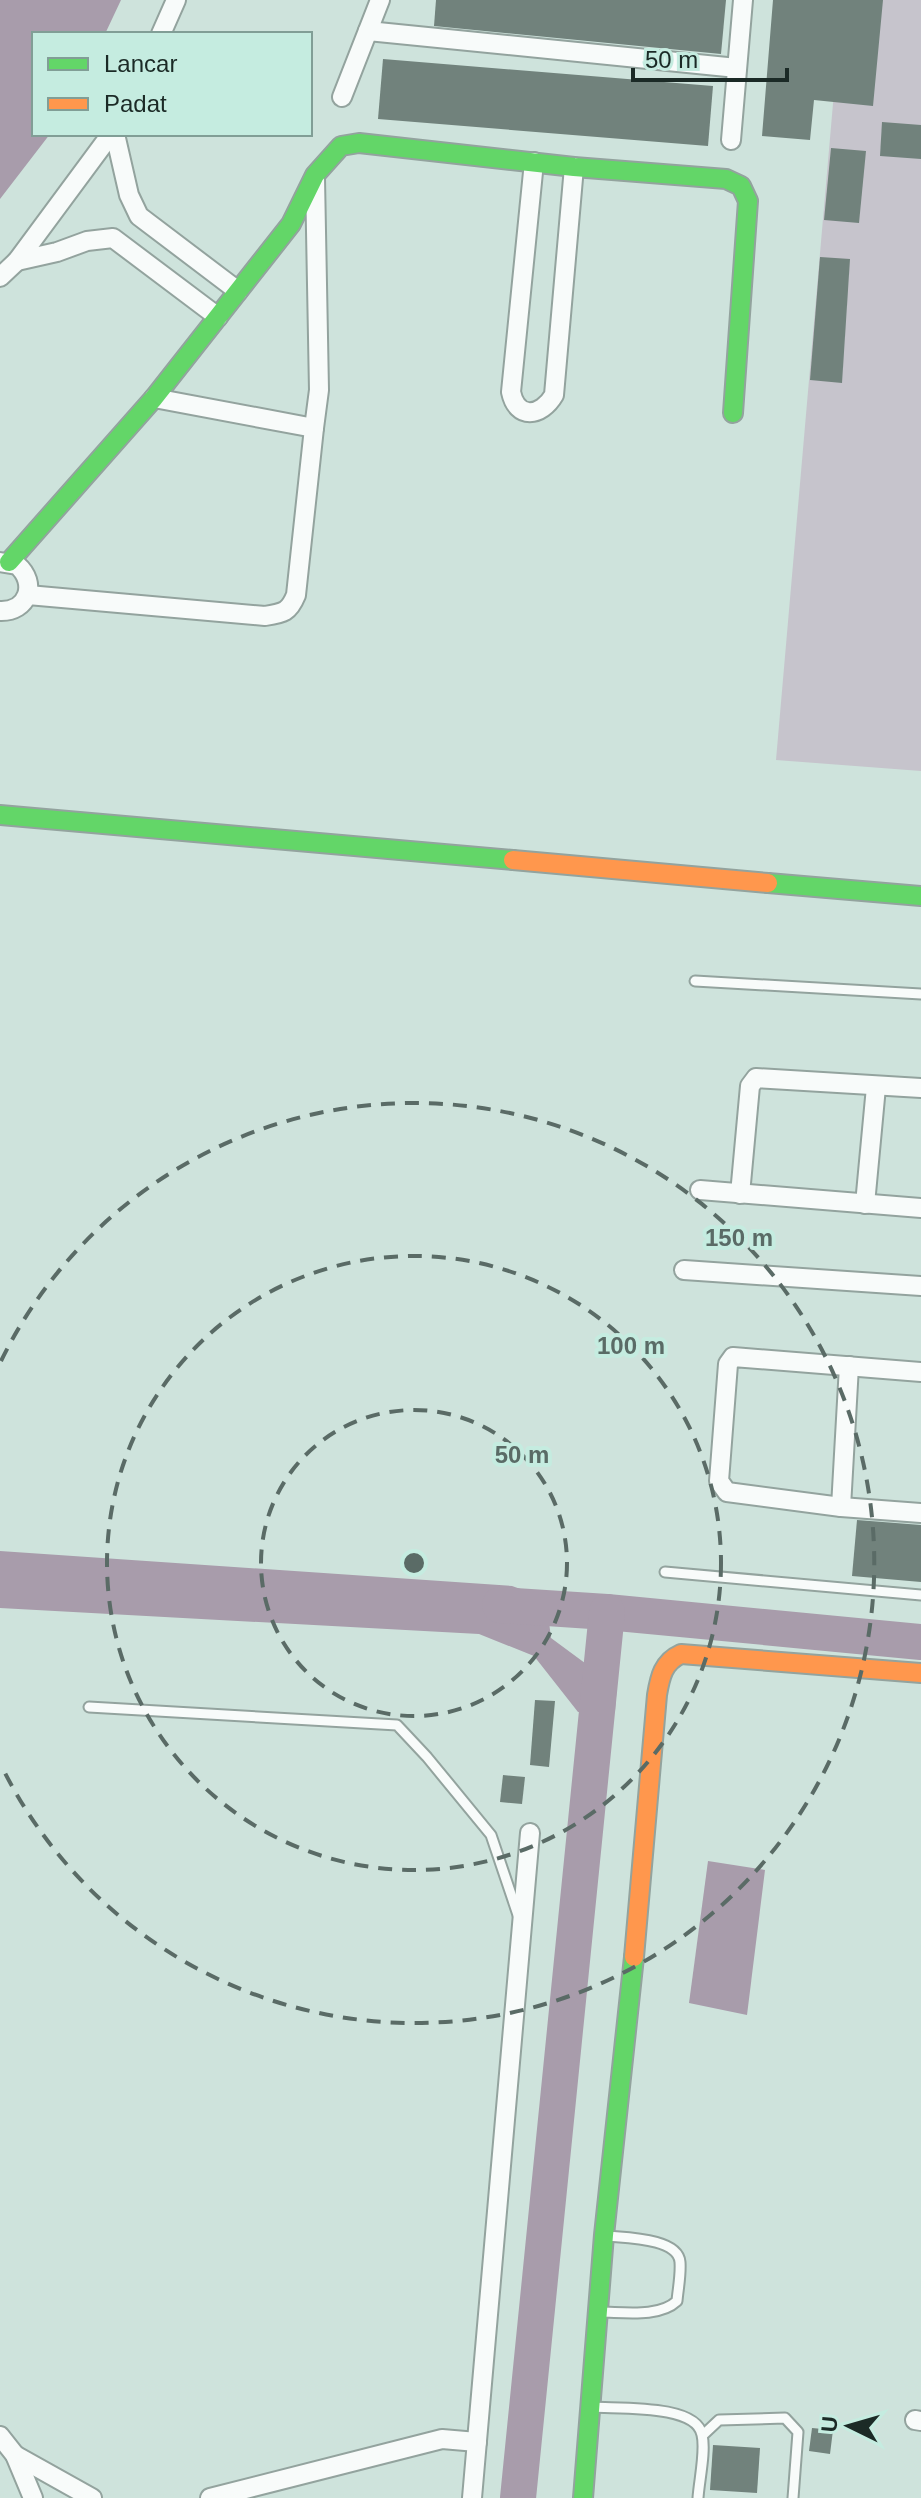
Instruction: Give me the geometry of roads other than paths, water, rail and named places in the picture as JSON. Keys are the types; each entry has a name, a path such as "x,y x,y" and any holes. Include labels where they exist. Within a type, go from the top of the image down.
{"street":[{"path":"162,32 176,0"},
{"path":"342,97 380,0"},
{"path":"731,140 743,0"},
{"path":"368,31 737,68"},
{"path":"0,277 17,261 111,136"},
{"path":"114,136 129,195 139,216 238,291"},
{"path":"0,617 0,611 17,608 28,595 28,578 17,565 5,562 154,398 291,224 315,175 341,146 359,143 738,182 745,188 748,201 733,413"},
{"path":"534,162 511,392 514,404 520,410 534,412 547,407 554,395 574,167"},
{"path":"28,595 265,616 291,610 296,595 319,390 315,175"},
{"path":"17,261 87,241 113,238 218,317"},
{"path":"154,398 314,428"},
{"path":"0,815 921,896"},
{"path":"740,1194 752,1081 759,1078 921,1088"},
{"path":"865,1204 876,1087"},
{"path":"700,1190 921,1208"},
{"path":"684,1270 921,1286"},
{"path":"921,1372 733,1357 730,1359 719,1481 727,1492 841,1507 921,1513"},
{"path":"841,1507 849,1366"},
{"path":"583,2498 604,2235 632,1985 657,1695 663,1667 670,1658 681,1654 921,1673"},
{"path":"472,2498 530,1833"},
{"path":"0,2436 15,2455 33,2498"},
{"path":"210,2498 442,2439 477,2442"},
{"path":"15,2455 92,2498"}],"lane":[{"path":"695,981 921,994"},
{"path":"665,1572 921,1595"},
{"path":"89,1707 397,1725 491,1835 522,1926"},
{"path":"597,2312 658,2311 669,2309 677,2301 680,2260 677,2252 665,2244 604,2235"},
{"path":"590,2407 680,2413 696,2421 703,2435 698,2498"},
{"path":"703,2435 719,2420 785,2418 798,2432 793,2498"}],"waterway":[{"path":"500,1605 921,1642"},
{"path":"518,2498 607,1612"}]}
